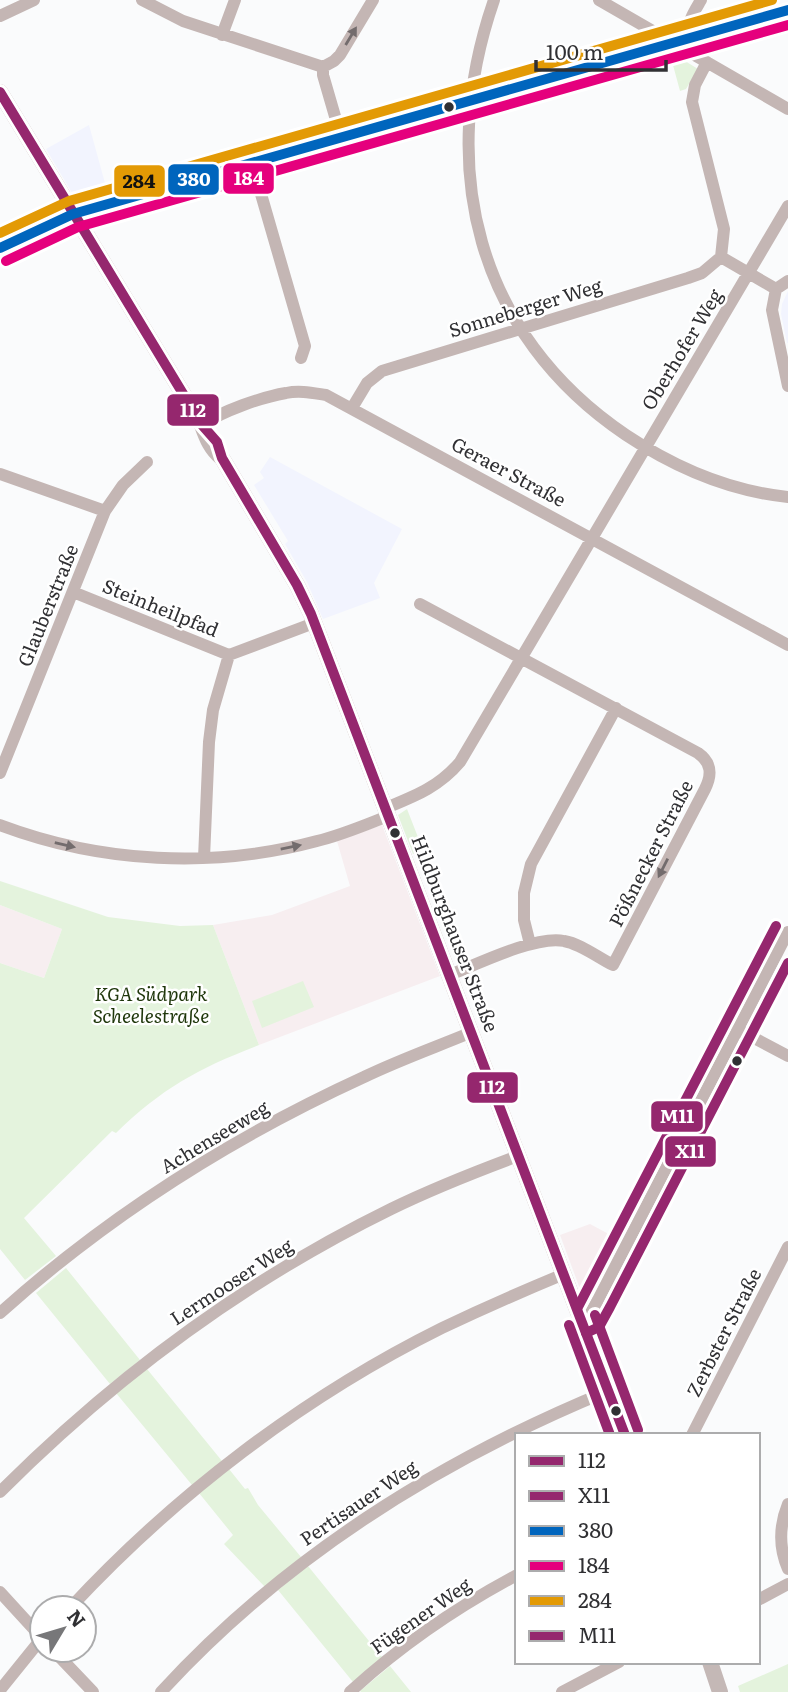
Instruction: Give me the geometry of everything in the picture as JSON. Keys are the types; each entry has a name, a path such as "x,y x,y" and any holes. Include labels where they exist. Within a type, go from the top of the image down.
{"main road":[{"name":"Hildburghauser Straße","path":"0,92 202,425 207,441 222,458 297,584 472,1032 624,1433"},
{"path":"711,1664 720,1692"}],"street":[{"path":"0,16 34,0"},
{"path":"142,0 183,21 323,67 340,55 373,0"},
{"path":"222,35 235,0"},
{"path":"494,0 481,39 469,100 471,196 481,246 500,294 520,328 559,379 582,402 645,448 690,471 754,491 788,497"},
{"path":"599,0 788,109"},
{"path":"689,38 687,30 690,19 701,0"},
{"path":"0,248 73,214 788,10"},
{"path":"707,62 695,85 692,102 724,229 721,257 776,289"},
{"path":"323,67 341,137"},
{"path":"252,163 305,346 301,358"},
{"name":"Oberhofer Weg","path":"0,825 44,840 100,853 153,858 224,857 304,844 387,812 429,790 453,770 788,206"},
{"name":"Sonneberger Weg","path":"352,408 367,383 382,371 688,278 702,273 721,257"},
{"path":"788,281 776,289 772,310 788,386"},
{"name":"Geraer Straße","path":"202,425 218,414 286,393 303,391 326,395 788,645"},
{"name":"Glauberstraße","path":"0,773 105,511 124,485 147,462"},
{"path":"0,474 105,511"},
{"name":"Steinheilpfad","path":"73,592 229,655 314,623"},
{"path":"420,604 521,656"},
{"path":"204,858 209,742 214,710 229,655"},
{"name":"Pößnecker Straße","path":"521,656 703,756 711,775 613,965 565,941 546,940 530,944"},
{"path":"450,975 530,944 524,920 524,893 531,863 616,708"},
{"path":"582,1320 588,1318 595,1306 788,932"},
{"path":"737,1029 788,1056"},
{"name":"Achenseeweg","path":"0,1313 70,1255 208,1161 282,1118 363,1077 472,1032"},
{"name":"Lermooser Weg","path":"0,1492 37,1455 131,1374 257,1284 390,1210 518,1156"},
{"name":"Zerbster Straße","path":"693,1433 788,1247"},
{"path":"84,1594 161,1519 209,1478 333,1390 429,1335 564,1274"},
{"name":"Pertisauer Weg","path":"161,1692 262,1595 369,1515 482,1448 532,1423 608,1391"},
{"path":"788,1504 781,1528 781,1542 788,1569"},
{"name":"Fügener Weg","path":"350,1692 405,1646 515,1576"},
{"path":"760,1599 788,1584"},
{"path":"0,1592 28,1623"},
{"path":"0,1690 28,1655"},
{"path":"66,1664 93,1692"},
{"path":"562,1692 615,1664"}],"shaded area":[{"path":"89,125 108,194 78,203 46,149"},
{"path":"788,291 788,343 787,343 781,314"},
{"path":"270,457 402,529 374,583 380,598 323,619 307,582 285,544 288,541 254,485 264,478 260,472"},
{"path":"382,825 440,976 259,1045 213,925 272,915 350,886 337,841"},
{"path":"0,905 62,929 44,978 0,963"},
{"path":"590,1224 618,1239 588,1298 583,1297 560,1235"}],"green space":[{"path":"670,54 698,69 686,89 680,91"},
{"path":"407,809 423,850 413,854 398,815"},
{"name":"KGA Südpark Scheelestraße","path":"0,881 108,917 180,926 213,925 259,1045 218,1062 166,1091 116,1133 112,1131 24,1218 56,1256 25,1280 0,1249 0,963 44,978 62,929 0,905"},
{"path":"303,981 314,1007 262,1028 252,1001"},
{"path":"66,1268 140,1360 110,1384 36,1293"},
{"path":"147,1369 222,1461 192,1485 116,1393"},
{"path":"229,1469 245,1489 248,1488 258,1505 301,1557 265,1587 224,1544 233,1535 199,1493"},
{"path":"308,1566 382,1657 353,1682 278,1590"},
{"path":"788,1664 788,1692 740,1692 738,1686"},
{"path":"390,1666 411,1692 360,1691"}],"transit line":[{"name":"284","path":"0,233 69,201 772,0"},
{"name":"380","path":"0,248 73,214 788,10"},
{"name":"184","path":"6,261 78,227 788,25"},
{"name":"112","path":"0,92 202,425 217,442 222,458 297,585 311,614 624,1433"},
{"name":"M11","path":"578,1307 776,926"},
{"name":"X11","path":"586,1333 599,1327 610,1307 788,963"},
{"name":"M11","path":"595,1315 638,1430"},
{"name":"X11","path":"569,1325 609,1433"}]}
